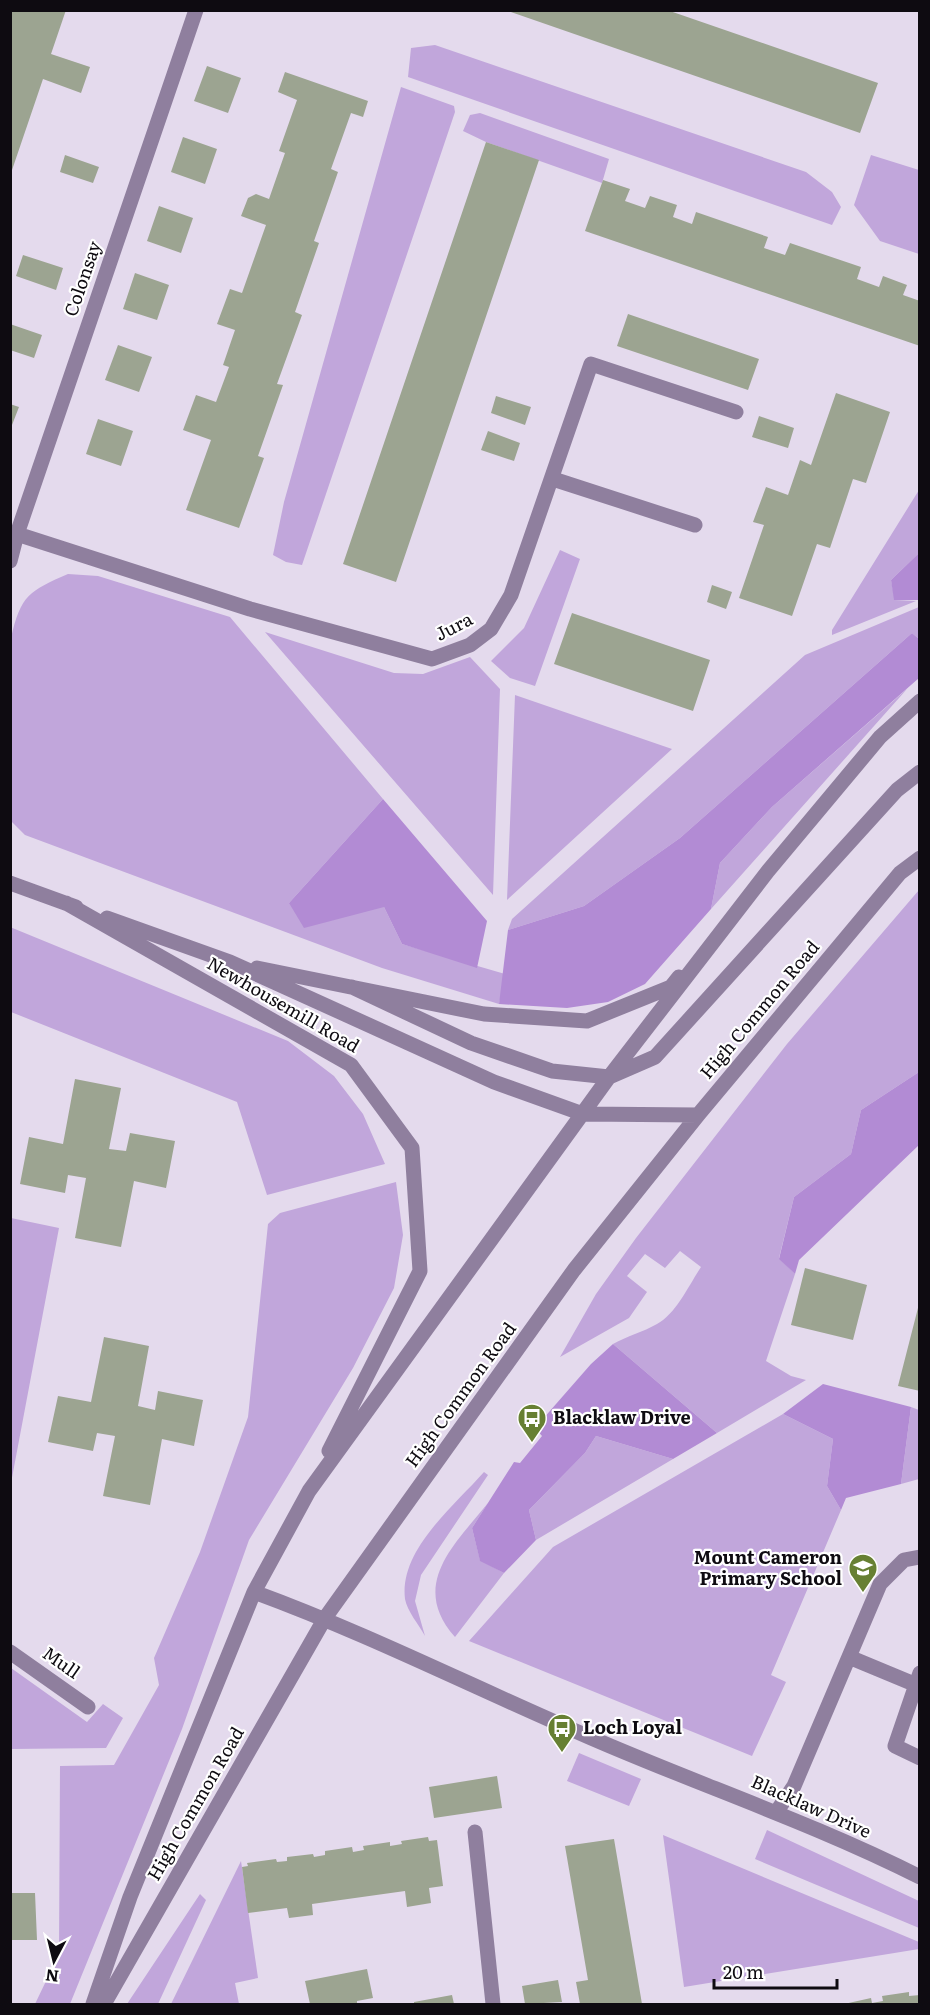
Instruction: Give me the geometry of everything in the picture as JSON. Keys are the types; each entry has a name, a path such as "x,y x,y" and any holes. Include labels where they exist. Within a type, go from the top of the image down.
{"street":[{"name":"Colonsay","path":"10,561 17,534 196,10"},
{"name":"Jura","path":"17,534 250,609 432,659 470,645 491,629 511,595 591,364 736,412"},
{"path":"553,479 695,525"},
{"name":"High Common Road","path":"93,2004 130,1897 254,1592 309,1491 609,1077 768,871 880,737 920,701"},
{"path":"609,1077 655,1057 897,790 920,772"},
{"name":"High Common Road","path":"104,2004 325,1618 574,1270 698,1115 900,873 920,858"},
{"name":"Newhousemill Road","path":"230,962 484,1014 586,1021 671,987 768,871"},
{"name":"Newhousemill Road","path":"10,883 230,962 494,1082 583,1114 698,1115"},
{"name":"Newhousemill Road","path":"66,903 351,1065 412,1148 420,1271 309,1491"},
{"name":"Newhousemill Road","path":"352,987 471,1043 552,1071 609,1077"},
{"path":"777,1811 794,1786 880,1584 904,1560 920,1557"},
{"name":"Blacklaw Drive","path":"254,1592 325,1618 582,1734 777,1811 920,1877"},
{"name":"Mull","path":"10,1652 88,1707"},
{"path":"849,1657 917,1678 895,1746 920,1758"},
{"path":"475,1832 493,2004"}],"shaded area":[{"path":"435,45 806,172 832,192 841,207 832,225 408,77 411,48"},
{"path":"401,87 454,106 455,112 302,565 286,562 273,555 284,502"},
{"path":"480,113 609,159 602,183 486,142 463,131 470,115"},
{"path":"871,155 919,170 919,254 880,241 854,205"},
{"path":"919,490 919,553 891,580 895,600 916,601 832,635 832,630"},
{"path":"560,550 580,559 535,686 510,678 491,661 524,628"},
{"path":"919,553 919,600 894,600 891,580"},
{"path":"68,574 98,576 230,617 383,799 289,903 384,907 402,944 505,974 499,1004 382,968 25,835 11,821 11,638 19,612 29,596 35,590"},
{"path":"919,607 919,639 912,633 680,838 584,906 508,930 512,919 805,655"},
{"path":"265,632 394,673 423,674 470,657 500,689 493,895"},
{"path":"912,633 919,639 919,678 772,807 720,863 711,909 645,984 608,1002 567,1008 499,1004 508,930 584,906 680,838"},
{"path":"907,689 711,909 720,863 772,807"},
{"path":"515,695 672,749 507,900"},
{"path":"383,799 487,921 477,968 402,944 384,907 304,928 289,903"},
{"path":"919,890 919,1072 861,1110 851,1154 794,1197 779,1258 795,1274 766,1361 791,1376 806,1380 717,1433 613,1344 657,1324 676,1306 701,1267 680,1251 665,1268 645,1254 627,1276 647,1292 629,1318 560,1357 596,1294 636,1238 787,1044"},
{"path":"10,927 288,1041 334,1076 363,1114 385,1164 267,1195 237,1102 11,1012"},
{"path":"919,1072 919,1145 799,1260 795,1274 779,1259 794,1197 851,1154 861,1110"},
{"path":"396,1182 403,1235 394,1288 353,1368 249,1540 182,1729 70,2004 35,2004 59,1954 60,1766 114,1765 159,1685 154,1658 200,1552 248,1417 268,1224 280,1213"},
{"path":"10,1218 59,1228 11,1483"},
{"path":"613,1344 717,1433 673,1459 596,1436 585,1453 529,1510 536,1540 504,1573 480,1561 472,1528 514,1462 520,1463 542,1436 535,1428 591,1364"},
{"path":"823,1384 911,1407 901,1484 846,1498 841,1510 827,1486 833,1439 783,1414"},
{"path":"911,1407 919,1410 919,1479 901,1484"},
{"path":"783,1414 833,1439 827,1486 841,1510 771,1675 786,1682 752,1756 469,1641 553,1547"},
{"path":"596,1436 673,1459 536,1540 529,1510 585,1453"},
{"path":"484,1472 488,1475 421,1575 415,1601 425,1636 405,1599 405,1581 411,1563 419,1546 431,1530"},
{"path":"488,1503 472,1528 480,1560 504,1573 455,1637 442,1618 436,1600 436,1583 450,1550"},
{"path":"11,1668 87,1722 103,1704 123,1718 106,1748 11,1749"},
{"path":"579,1753 641,1779 629,1806 567,1781"},
{"path":"767,1830 919,1901 919,1928 755,1859"},
{"path":"663,1835 919,1942 919,1949 684,1987"},
{"path":"241,1861 258,1978 235,1983 239,2004 171,2004"},
{"path":"200,1894 206,1900 158,2004 127,2004"}],"building":[{"path":"10,10 66,10 51,54 90,67 81,93 43,79 11,173"},
{"path":"505,10 667,10 878,83 860,133"},
{"path":"207,66 241,78 228,113 194,101"},
{"path":"285,72 368,101 363,117 351,113 331,169 338,172 314,241 319,243 295,312 302,315 277,384 283,385 258,456 264,458 239,528 186,510 211,440 183,430 196,395 216,402 229,367 223,365 235,330 217,324 230,289 242,293 266,225 241,216 248,198 256,194 269,199 285,153 279,151 297,100 278,92"},
{"path":"183,137 217,149 205,184 171,172"},
{"path":"486,142 539,160 396,582 343,564"},
{"path":"65,155 99,167 93,183 60,172"},
{"path":"603,180 630,189 625,201 645,208 650,196 677,205 673,217 692,224 696,212 768,237 764,248 785,255 790,243 861,267 857,279 879,287 883,276 907,285 903,295 920,301 920,346 585,231"},
{"path":"159,206 193,218 181,253 147,241"},
{"path":"23,255 63,268 56,290 16,276"},
{"path":"135,273 169,285 157,320 123,309"},
{"path":"628,314 759,359 748,390 617,346"},
{"path":"10,324 42,335 34,358 10,350"},
{"path":"118,345 152,357 139,392 105,380"},
{"path":"836,393 890,412 866,483 853,479 830,548 817,544 792,616 739,598 764,525 753,522 766,487 788,495 800,460 811,465"},
{"path":"496,396 531,407 525,425 491,413"},
{"path":"10,404 19,407 12,425 10,425"},
{"path":"759,416 794,428 788,448 752,437"},
{"path":"98,419 133,431 121,466 86,454"},
{"path":"488,431 520,443 514,461 481,450"},
{"path":"712,585 732,592 726,609 707,602"},
{"path":"572,613 710,660 693,711 554,664"},
{"path":"75,1079 121,1088 109,1149 126,1151 130,1133 175,1141 166,1188 134,1181 121,1247 75,1238 86,1178 68,1175 65,1193 20,1184 29,1137 63,1144"},
{"path":"805,1268 867,1285 853,1340 791,1325"},
{"path":"920,1304 920,1391 898,1386"},
{"path":"104,1337 149,1346 138,1406 155,1410 158,1391 203,1400 194,1446 162,1439 150,1505 103,1496 115,1436 97,1433 93,1451 48,1442 58,1396 91,1402"},
{"path":"497,1776 502,1808 434,1818 429,1787"},
{"path":"428,1837 429,1841 437,1840 443,1886 429,1888 431,1903 407,1907 405,1891 312,1904 313,1915 289,1918 287,1908 248,1913 242,1867 248,1866 247,1863 276,1859 277,1862 287,1861 287,1857 313,1854 314,1857 325,1855 325,1851 352,1847 353,1852 364,1850 363,1846 390,1842 390,1846 402,1844 401,1841"},
{"path":"614,1839 642,2004 580,2004 576,1982 588,1980 565,1846"},
{"path":"10,1893 35,1893 37,1940 10,1940"},
{"path":"367,1969 373,1998 357,2001 357,2004 310,2004 305,1981"},
{"path":"558,1980 562,2002 525,2004 522,1986"},
{"path":"909,1992 909,1996 920,1995 920,2004 844,2004 871,1998 872,2003 883,2001 882,1996"},
{"path":"452,1995 454,2004 414,2004 414,2002"}],"place":[{"name":"Blacklaw Drive","path":"532,1444"},
{"name":"Mount Cameron Primary School","path":"863,1594"},
{"name":"Loch Loyal","path":"562,1754"}]}
